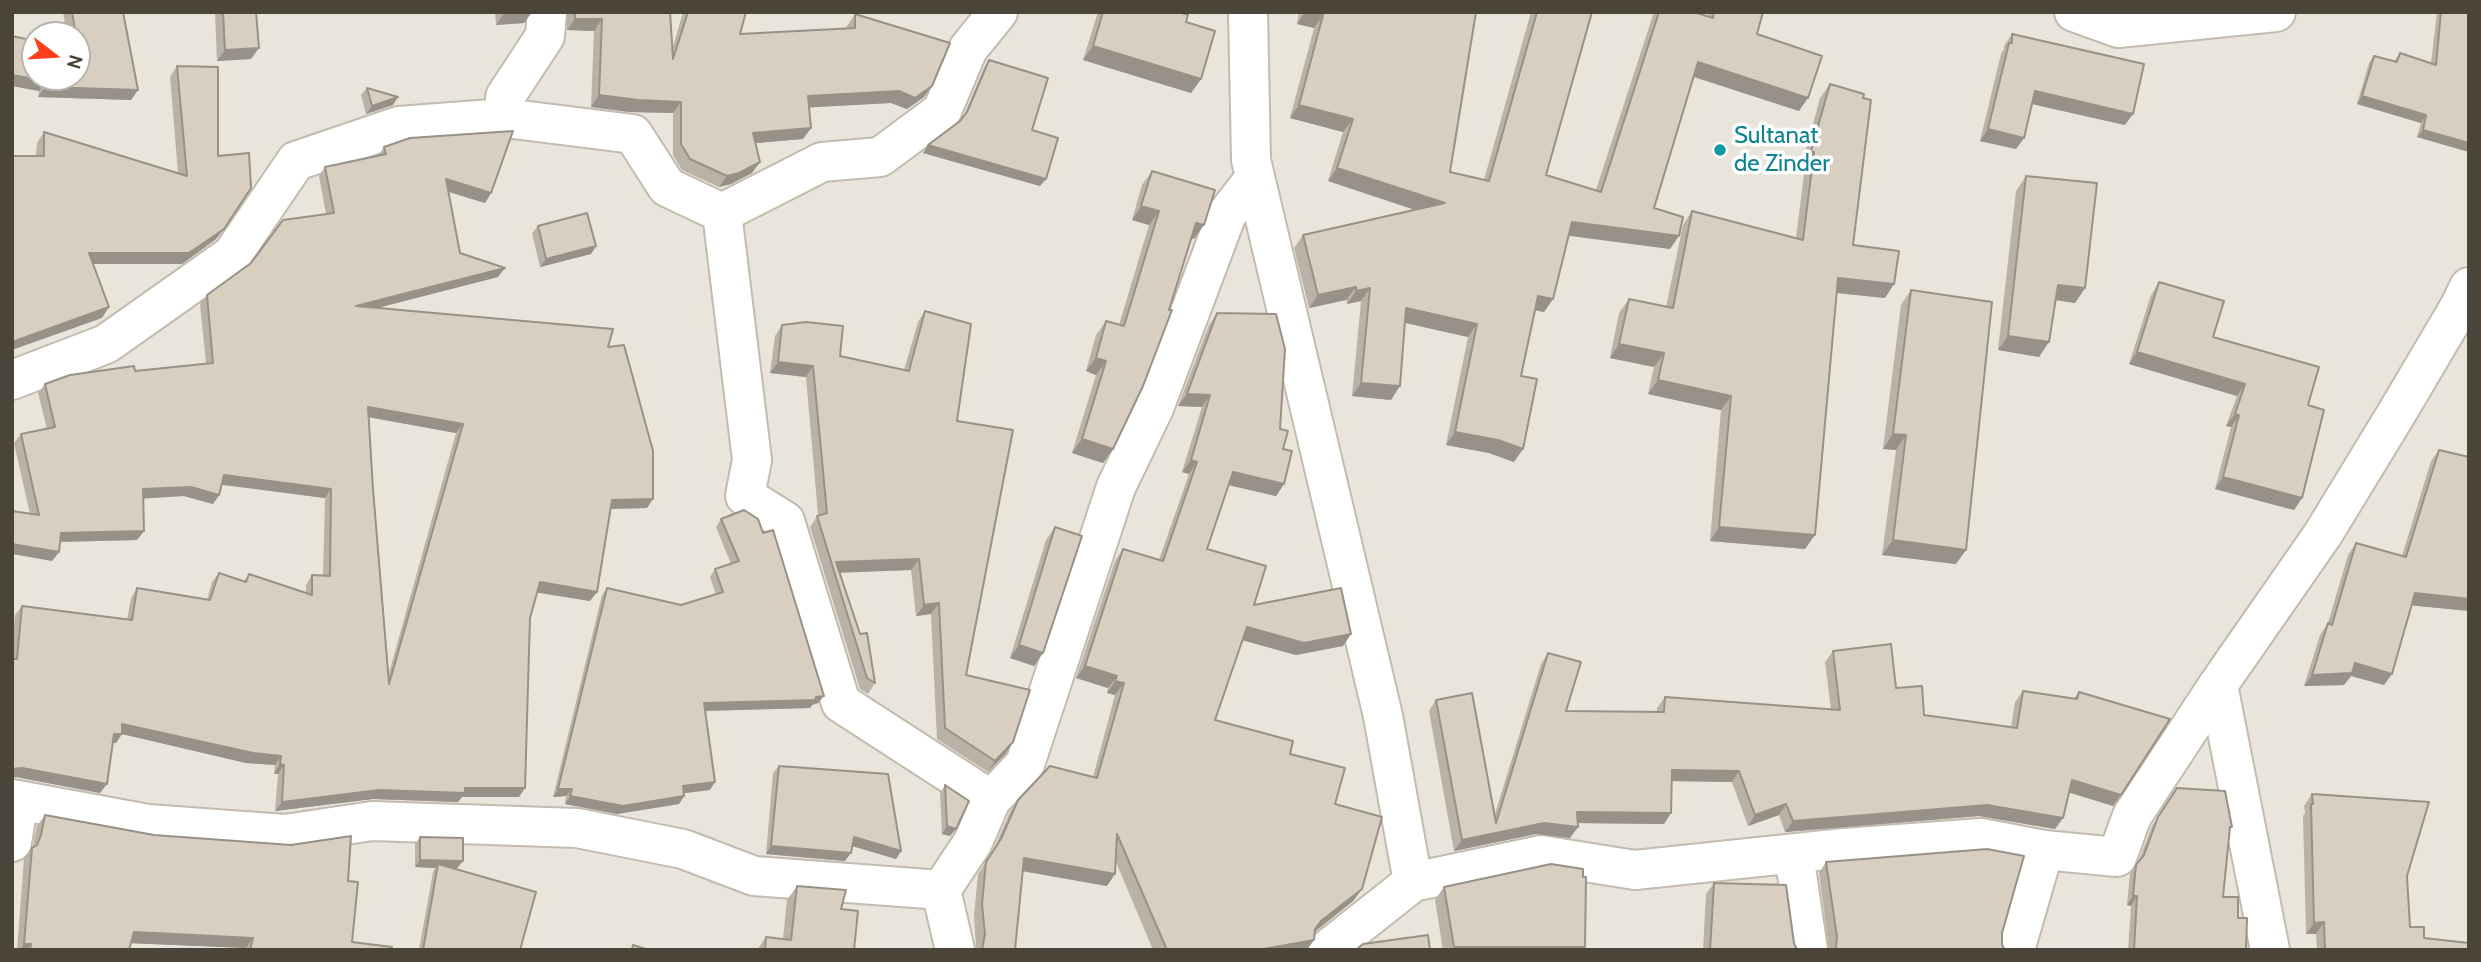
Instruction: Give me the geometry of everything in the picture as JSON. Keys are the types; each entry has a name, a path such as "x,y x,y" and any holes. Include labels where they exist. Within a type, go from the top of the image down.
{"street":[{"path":"505,118 505,97 545,36 547,12"},
{"path":"722,213 822,162 880,157 942,111 968,49 998,12"},
{"path":"1248,12 1251,160 1383,716 1413,882"},
{"path":"2074,12 2118,28 2276,12"},
{"path":"12,380 106,344 232,255 296,161 399,126 505,118 633,134 667,187 722,213"},
{"path":"955,950 941,890 973,842 991,800 1025,764 1116,486 1154,408 1227,214 1255,177"},
{"path":"722,213 752,460 745,496 785,521 841,704 991,800"},
{"path":"1327,950 1413,882 1541,855 1635,870 1981,838 2044,850 2117,857 2132,816 2218,685 2323,534 2405,400 2469,287"},
{"path":"2218,685 2270,950"},
{"path":"12,842 16,800 148,824 285,834 372,821 577,828 683,849 754,876 941,890"},
{"path":"2015,950 2044,850"},
{"path":"1794,854 1808,950"}],"shaded area":[{"path":"12,12 2469,12 2469,950 12,950"}],"building":[{"path":"72,12 123,12 138,90 91,88 91,21 74,21"},
{"path":"223,12 256,12 259,48 225,50"},
{"path":"575,12 670,12 673,59 688,12 746,12 740,34 855,28 855,14 950,43 932,86 915,98 899,91 808,96 811,128 753,133 760,162 727,176 690,159 681,144 681,102 599,95 602,19 575,19"},
{"path":"1103,12 1179,12 1188,15 1186,22 1215,31 1201,79 1093,46"},
{"path":"1310,12 1476,12 1450,172 1489,181 1537,12 1592,12 1546,175 1601,192 1659,12 1694,12 1713,18 1714,12 1763,12 1757,34 1822,56 1808,98 1698,62 1654,208 1683,217 1679,236 1572,222 1553,299 1538,296 1521,376 1537,379 1523,449 1498,440 1455,432 1477,324 1406,308 1400,386 1361,383 1370,288 1356,291 1356,287 1318,295 1303,235 1445,203 1337,168 1353,119 1299,105 1323,15"},
{"path":"2441,12 2469,12 2469,143 2423,130 2426,115 2362,96 2374,56 2397,62 2400,53 2436,65"},
{"path":"2012,34 2144,64 2133,114 2035,91 2024,138 1988,129 2009,43 2012,43"},
{"path":"12,36 21,38 21,77 12,75"},
{"path":"989,60 1048,78 1032,130 1058,138 1046,179 928,145 960,121 967,112"},
{"path":"177,66 218,67 218,156 249,153 251,188 224,229 189,253 89,253 109,307 12,342 12,156 44,156 44,132 187,176"},
{"path":"1830,84 1864,94 1863,98 1871,100 1853,245 1899,251 1894,284 1838,278 1815,535 1719,527 1731,396 1658,380 1664,353 1619,344 1629,299 1673,308 1692,211 1803,240 1814,152 1811,151"},
{"path":"367,88 398,97 372,106"},
{"path":"513,131 491,193 446,179 460,253 505,268 356,306 613,329 608,347 624,345 653,451 653,499 612,500 597,592 540,582 530,618 525,788 465,788 465,793 379,790 282,802 284,765 280,764 281,756 253,753 122,724 122,734 114,734 107,784 22,768 12,769 12,659 17,659 22,606 132,620 137,588 210,600 219,573 246,582 249,574 312,595 312,575 330,576 331,489 224,475 219,495 191,487 143,489 144,531 61,533 59,552 12,544 12,511 39,515 21,434 55,427 45,384 70,375 134,366 135,371 213,363 207,295 251,263 283,220 334,213 325,167 386,154 384,147 410,138","holes":["368,407 463,424 389,684"]},
{"path":"1152,171 1215,190 1204,225 1196,223 1169,310 1172,310 1143,386 1113,449 1082,439 1106,361 1096,358 1106,321 1124,326 1159,211 1141,206"},
{"path":"2026,176 2097,183 2085,288 2058,285 2049,342 2008,336"},
{"path":"587,213 596,246 546,259 538,226"},
{"path":"2159,282 2224,301 2213,337 2319,367 2308,405 2324,410 2302,498 2223,477 2239,415 2235,414 2245,384 2137,352"},
{"path":"1911,290 1992,302 1966,550 1893,540 1906,435 1893,434"},
{"path":"925,311 971,324 957,421 1013,430 966,675 1030,690 1013,742 995,761 945,728 939,603 924,605 919,559 836,562 860,634 867,633 875,683 867,678 817,516 827,513 813,366 778,362 782,325 806,322 843,326 840,356 909,371"},
{"path":"1217,313 1276,314 1285,349 1280,429 1288,431 1283,449 1292,451 1284,484 1233,472 1207,549 1266,566 1254,605 1341,588 1351,634 1304,643 1247,627 1215,720 1293,741 1290,754 1345,768 1335,804 1382,817 1362,889 1321,921 1315,929 1314,940 1258,950 1167,950 1117,834 1115,874 1024,858 1015,950 982,950 985,934 982,904 986,862 1001,839 1018,800 1050,766 1097,778 1124,683 1115,681 1117,676 1085,666 1123,549 1163,561 1197,462 1191,460 1210,395 1187,394"},
{"path":"2439,450 2469,457 2469,599 2415,593 2392,674 2355,663 2352,673 2312,675 2328,623 2332,625 2356,543 2406,557"},
{"path":"744,510 758,519 763,533 773,530 824,696 816,697 815,700 704,703 715,782 683,786 684,796 623,806 570,796 572,789 558,789 607,588 681,605 723,592 715,569 739,561 721,519"},
{"path":"1055,527 1082,536 1043,653 1019,645"},
{"path":"1891,644 1896,688 1922,686 1924,715 2017,728 2023,691 2077,699 2079,692 2170,719 2121,795 2072,780 2063,818 1987,805 1793,821 1786,804 1755,815 1739,771 1672,770 1671,813 1577,812 1578,827 1544,823 1462,840 1436,700 1472,693 1496,823 1548,653 1581,662 1566,711 1664,712 1665,697 1840,710 1833,651"},
{"path":"779,766 888,774 901,851 854,837 851,853 771,846"},
{"path":"945,785 969,801 956,829 947,826"},
{"path":"2177,788 2225,791 2232,827 2223,897 2238,897 2238,918 2247,918 2246,950 2134,950 2137,896 2133,896 2136,865 2144,855 2158,817"},
{"path":"2312,794 2429,802 2407,876 2410,927 2424,927 2424,938 2469,943 2469,950 2325,950 2324,922 2314,923"},
{"path":"45,815 154,835 291,845 351,836 348,881 358,882 352,942 392,947 391,950 250,950 253,938 134,932 129,950 30,949 31,944 24,944 32,848 37,845 41,835"},
{"path":"420,837 463,838 463,861 420,860"},
{"path":"1987,849 2024,856 2002,933 2005,950 1834,950 1837,937 1826,862"},
{"path":"438,864 536,892 520,950 423,950"},
{"path":"1551,864 1583,869 1583,877 1586,877 1585,947 1454,947 1444,887"},
{"path":"1714,883 1786,885 1797,950 1710,950"},
{"path":"797,886 846,890 841,909 858,911 854,950 765,950 766,937 791,940"},
{"path":"1428,935 1430,950 1358,950 1363,944"},
{"path":"633,945 649,950 632,950"}],"place":[{"name":"Sultanat de Zinder","path":"1720,150"}]}
